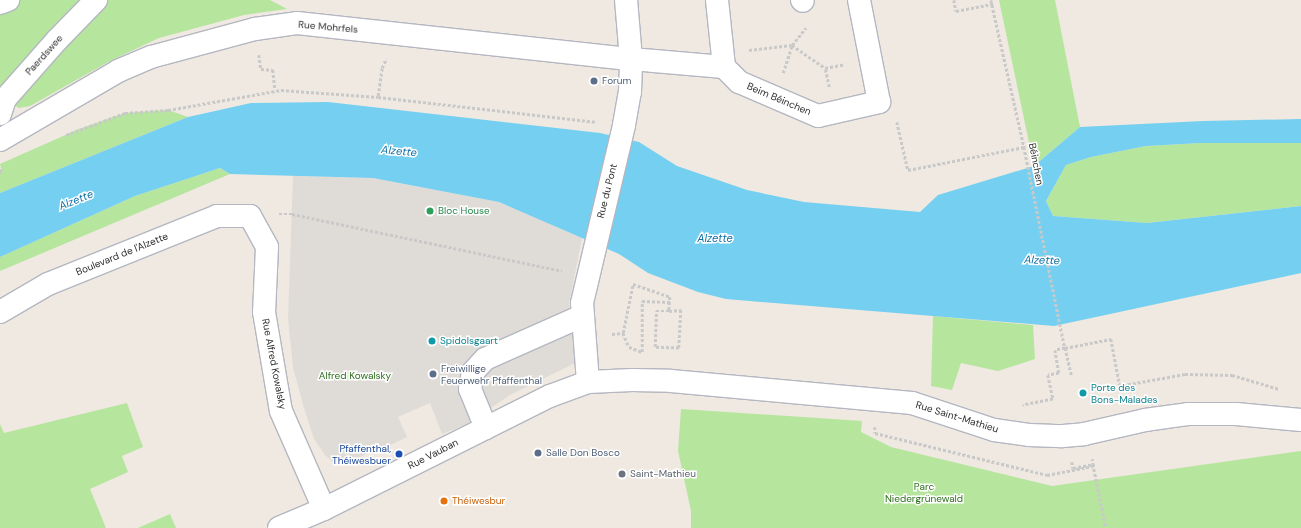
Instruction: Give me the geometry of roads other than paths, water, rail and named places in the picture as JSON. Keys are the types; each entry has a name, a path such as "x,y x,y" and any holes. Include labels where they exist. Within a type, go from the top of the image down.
{"street":[{"path":"0,3 8,0"},
{"name":"Paerdswee","path":"0,114 5,99 96,0"},
{"name":"Rue du Pont","path":"588,382 582,326 582,303 630,92 631,59 626,0"},
{"path":"631,59 723,60 718,0"},
{"name":"Beim Béinchen","path":"723,60 739,82 818,116 879,102 859,0"},
{"name":"Rue Mohrfels","path":"0,140 118,71 150,57 255,29 297,23 631,59"},
{"name":"Boulevard de l'Alzette","path":"0,312 48,284 217,216 250,216"},
{"name":"Rue Alfred Kowalsky","path":"250,216 267,247 264,312 282,411 324,509"},
{"path":"486,428 470,389 474,372 485,358 582,326"},
{"name":"Rue Saint-Mathieu","path":"588,382 671,380 912,403 994,430 1029,435 1063,436 1084,434 1145,420 1188,414 1236,414 1301,420"},
{"name":"Rue Vauban","path":"279,528 324,509 550,396 588,382"}],"water":[{"name":"Alzette","path":"328,102 600,133 639,142 677,166 747,190 804,202 920,212 938,195 1034,166 1080,127 1203,121 1301,119 1301,143 1201,143 1146,146 1091,157 1066,165 1046,201 1053,216 1147,223 1301,206 1301,273 1054,326 726,299 698,292 648,273 619,254 499,202 373,178 230,174 220,168 135,196 0,257 0,193 188,117 251,103"}],"place":[{"name":"Forum","path":"594,81"},
{"name":"Bloc House","path":"430,211"},
{"name":"Spidolsgaart","path":"432,341"},
{"name":"Freiwillige Feuerwehr Pfaffenthal","path":"433,374"},
{"name":"Porte des Bons-Malades","path":"1083,393"},
{"name":"Salle Don Bosco","path":"538,453"},
{"name":"Pfaffenthal, Théiwesbuer","path":"399,454"},
{"name":"Saint-Mathieu","path":"622,474"},
{"name":"Théiwesbur","path":"444,501"}],"park label":[{"name":"Alfred Kowalsky","path":"355,376"},
{"name":"Parc Niedergrünewald","path":"924,492"}]}
